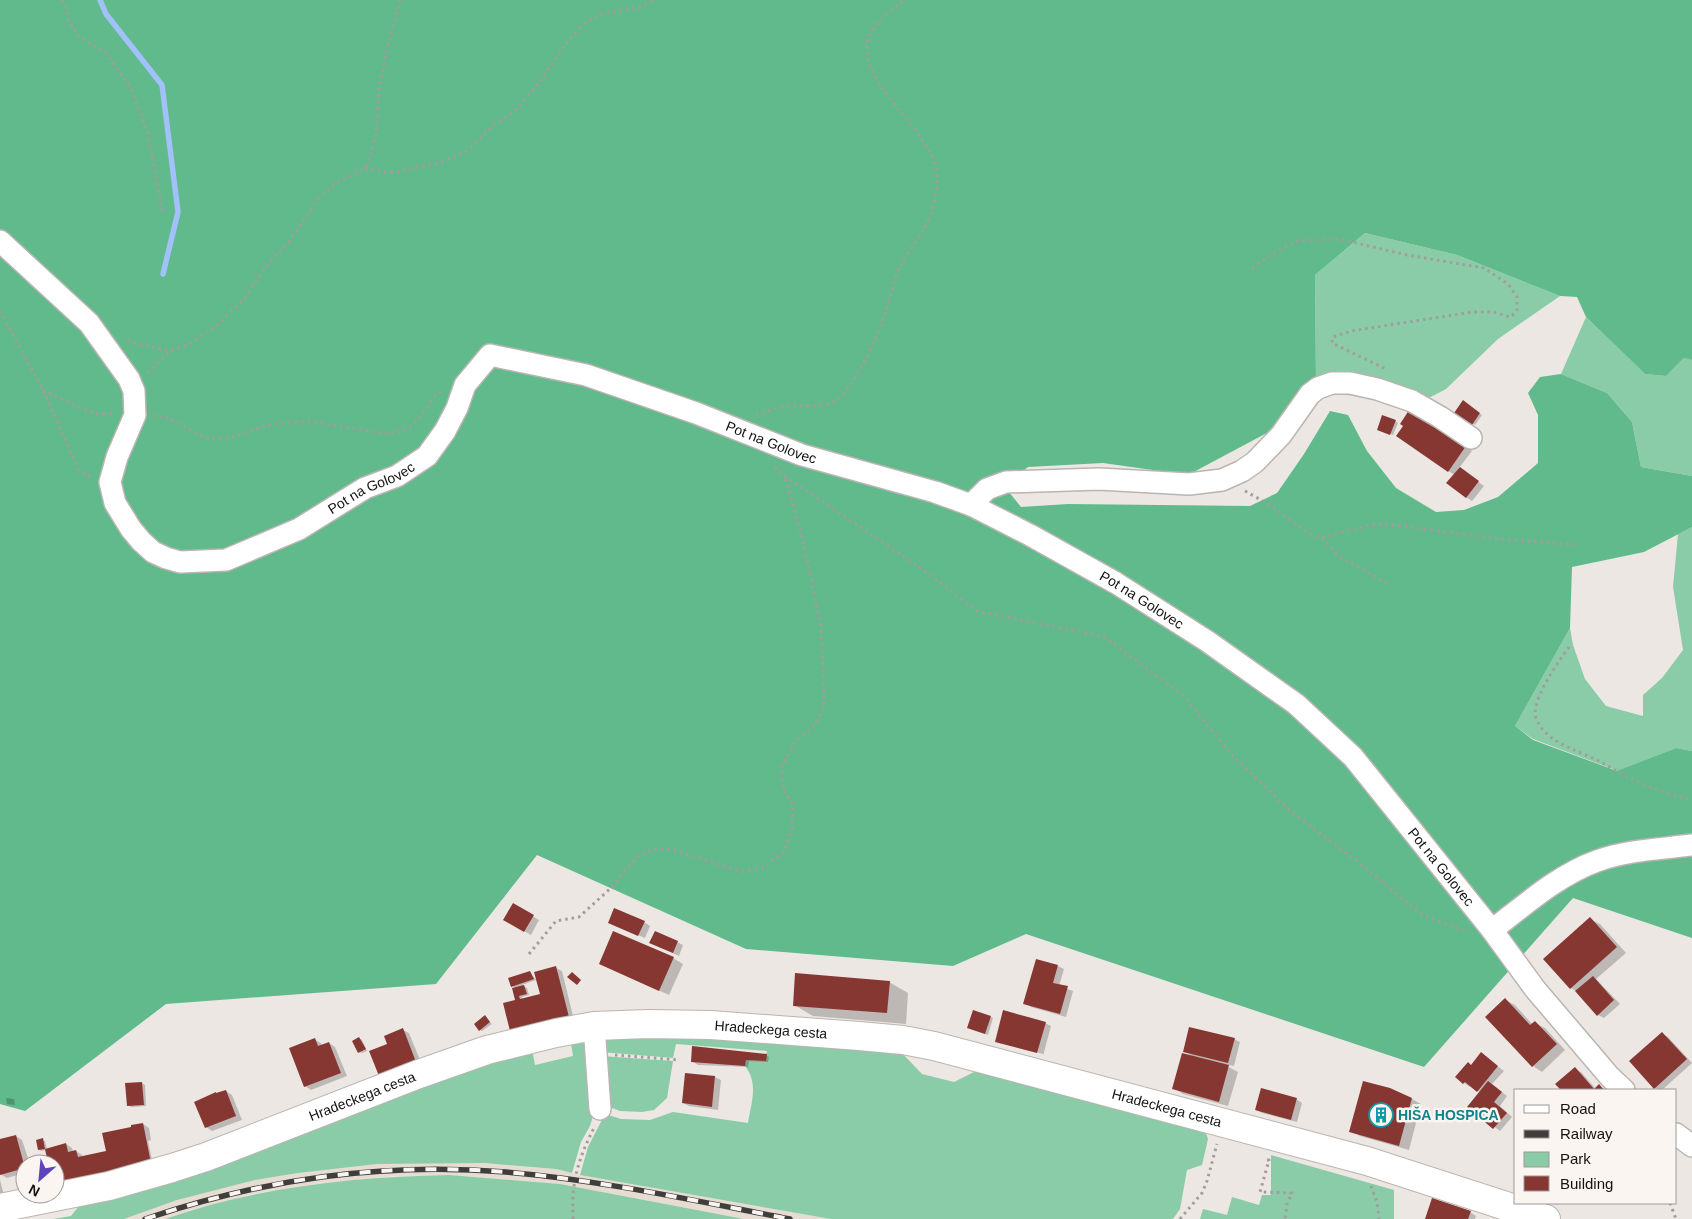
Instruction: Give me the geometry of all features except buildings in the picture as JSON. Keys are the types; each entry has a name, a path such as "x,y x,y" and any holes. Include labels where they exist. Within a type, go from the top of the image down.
{"street":[{"path":"0,241 88,323 120,365 133,387 136,415 117,457 110,482"},
{"name":"Pot na Golovec","path":"110,482 115,504 130,528 153,552 180,562 226,560 299,529 365,488 397,476 427,456 445,431 457,408 465,385 490,355 586,375 696,413 802,455 935,492 971,505 1030,535 1116,583 1207,641 1296,704 1354,757 1496,936 1535,989 1610,1077 1623,1089"},
{"path":"971,505 987,489 1006,482 1099,480 1189,484 1222,480 1242,471 1255,462 1281,435 1310,394 1318,388 1332,384 1350,383 1377,389 1412,401 1471,438"},
{"path":"1496,936 1572,872 1599,860 1692,845"},
{"name":"Hradeckega cesta","path":"0,1208 109,1186 157,1173 206,1157 419,1074 487,1050 594,1026 679,1024 903,1040 966,1053 1367,1161 1546,1219"},
{"path":"594,1026 600,1109"},
{"path":"1677,1135 1692,1146"}],"path":[{"path":"62,0 66,6 69,22 79,36 106,53 132,90 148,134 163,213"},
{"path":"133,387 170,351 189,344 216,326 243,300 270,262 288,243 318,199 333,185 365,168 376,135 379,88 400,0"},
{"path":"365,168 391,173 439,163 467,152 495,124 515,111 538,84 568,41 584,24 598,15 640,7 653,0"},
{"path":"750,417 785,406 821,405 834,402 846,392 881,326 898,269 924,228 936,188 937,173 924,142 877,81 869,61 867,46 871,32 883,18 904,0"},
{"path":"1252,268 1295,241 1339,239 1406,255 1484,268 1508,284 1517,297 1517,310 1511,317 1493,312 1472,312 1351,331 1333,338 1332,343 1391,372"},
{"path":"0,311 43,390 79,470 94,479 110,482"},
{"path":"124,339 133,343 170,351"},
{"path":"43,390 94,414 146,414 166,417 206,438 227,439 267,425 309,421 380,433 394,433 409,428 418,420 436,394 451,384 465,385"},
{"path":"772,464 785,476 882,542 978,611 1104,637 1182,694 1231,754 1288,809 1361,864 1422,915 1461,930 1496,936"},
{"path":"529,954 556,921 579,917 612,887 636,857 654,849 671,849 742,872 762,868 784,852 792,829 793,805 783,789 782,766 795,742 813,727 824,706 821,626 801,534 785,476"},
{"path":"1222,480 1270,505 1310,534 1322,538 1338,556 1389,585"},
{"path":"1322,538 1370,525 1387,524 1538,543 1580,544"},
{"path":"1569,647 1548,679 1536,705 1535,717 1545,732 1562,744 1600,761 1635,781 1674,796 1692,800"},
{"path":"596,1053 679,1060"},
{"path":"573,1219 573,1192 579,1157 600,1109"},
{"path":"1180,1219 1194,1204 1204,1187 1223,1122"},
{"path":"1269,1160 1260,1192 1292,1193 1287,1204 1285,1219"},
{"path":"1372,1183 1370,1188 1377,1202 1379,1219"},
{"path":"1670,1204 1676,1219"}],"shaded area":[{"path":"484,1163 556,1169 580,1175 831,1219 744,1219 560,1184 449,1175 395,1176 323,1183 257,1193 165,1219 124,1219 177,1200 255,1180 377,1164"}],"green space":[{"path":"0,0 1692,0 1692,360 1684,358 1666,376 1645,374 1586,317 1577,297 1560,296 1457,255 1365,233 1315,275 1316,382 1280,426 1188,475 1103,463 1028,467 1004,486 1021,507 1068,504 1250,506 1277,493 1304,454 1330,411 1348,415 1367,451 1396,488 1436,512 1464,510 1498,497 1538,463 1538,415 1528,393 1540,377 1561,374 1607,393 1632,422 1641,467 1692,476 1692,527 1644,552 1572,567 1570,628 1515,726 1533,740 1617,771 1676,748 1692,751 1692,938 1573,898 1424,1067 1026,934 953,966 746,949 537,855 436,984 166,1004 25,1111 0,1104"},
{"path":"1365,233 1457,255 1560,296 1498,339 1446,389 1427,399 1345,395 1316,382 1315,275"},
{"path":"1586,317 1645,374 1666,376 1684,358 1692,360 1692,476 1641,467 1632,422 1607,393 1561,374"},
{"path":"1692,527 1692,751 1676,748 1618,771 1533,739 1515,726 1570,628 1573,645 1585,679 1606,706 1643,716 1643,695 1662,678 1683,650 1673,587 1678,534"},
{"path":"634,1034 899,1050 922,1074 954,1082 982,1068 1203,1125 1208,1139 1202,1165 1187,1170 1180,1209 1173,1219 831,1219 580,1175 588,1147 605,1114 621,1119 650,1120 673,1112 748,1123 753,1087 752,1080 745,1066 746,1060 765,1061 767,1051 676,1044 673,1058 601,1052 602,1038"},
{"path":"589,1041 596,1106 590,1126 581,1142 572,1173 556,1169 484,1163 377,1164 255,1180 177,1200 124,1219 53,1219 71,1216 83,1201 403,1091 532,1049 535,1065 573,1056 571,1044"},
{"path":"601,1056 673,1061 667,1098 654,1110 642,1112 620,1111 612,1108 606,1101"},
{"path":"1271,1155 1394,1190 1394,1219 1200,1219 1203,1209 1227,1215 1232,1197 1259,1205 1262,1195 1271,1195"},
{"path":"449,1175 560,1184 744,1219 165,1219 235,1199 305,1186 377,1178"}],"waterway":[{"path":"100,0 106,14 162,85 178,212 163,274"}],"railway":[{"path":"145,1219 234,1193 279,1184 368,1172 414,1170 506,1172 577,1180 790,1219"}],"place":[{"name":"HIŠA HOSPICA","path":"1381,1115"}]}
